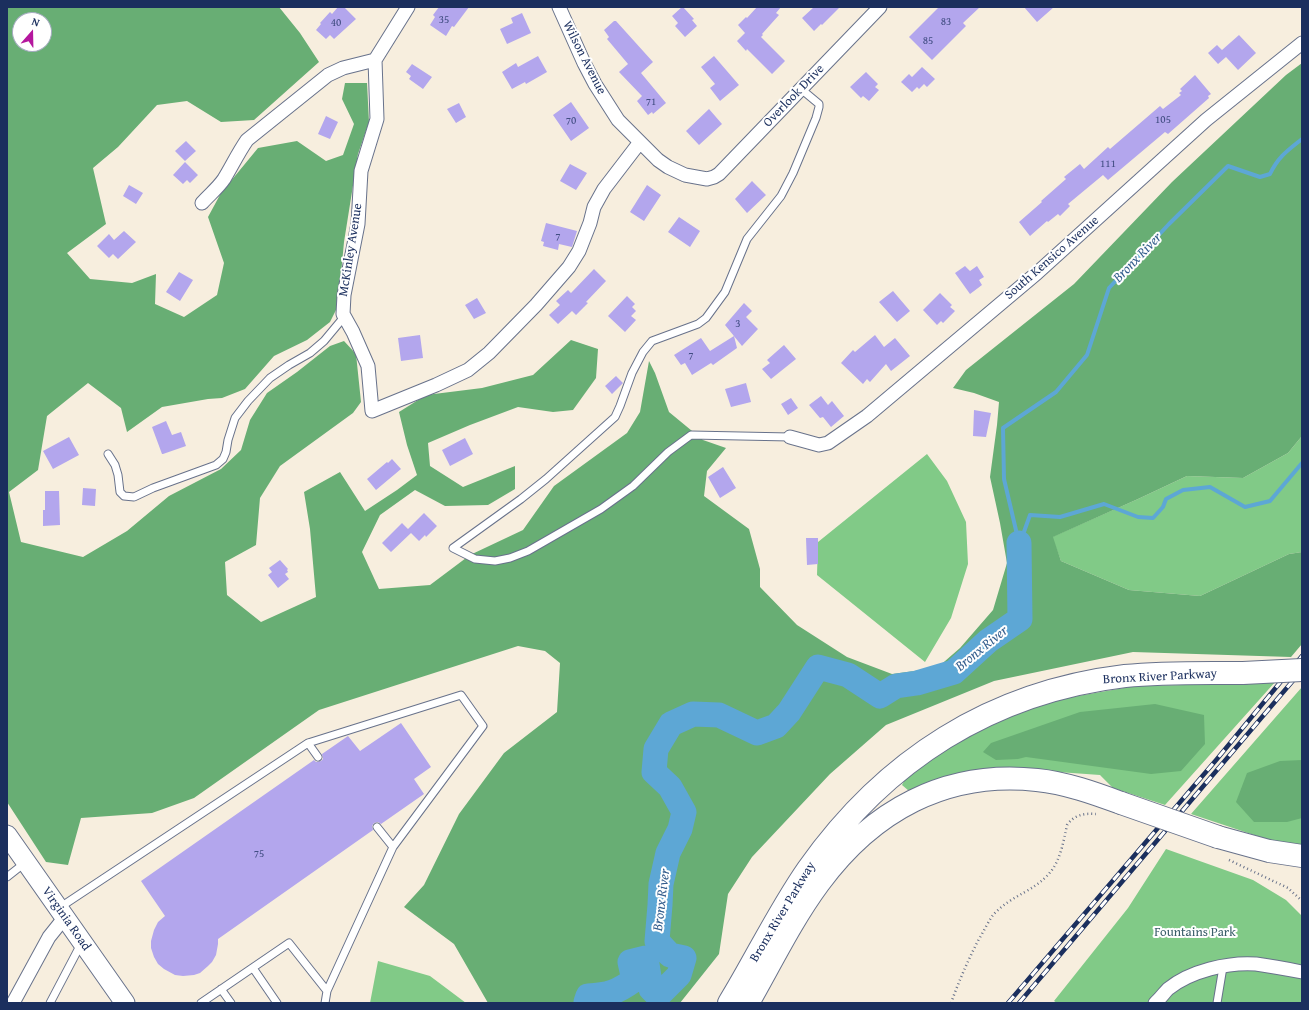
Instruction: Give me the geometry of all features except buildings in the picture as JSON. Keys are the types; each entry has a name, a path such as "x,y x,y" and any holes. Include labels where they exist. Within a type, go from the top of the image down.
{"highway":[{"name":"Bronx River Parkway","path":"729,1003 787,901 831,838 857,809 885,782 914,758 969,723 1022,700 1073,685 1127,676 1178,673 1243,673 1302,670"},
{"name":"Bronx River Parkway","path":"748,1003 804,905 825,874 846,851 868,829 900,807 933,792 954,786 982,781 1013,779 1057,783 1122,803 1224,845 1302,856"},
{"path":"1224,845 1302,866"}],"street":[{"path":"202,203 224,179 239,151 247,140 328,75 343,68 375,60 408,7"},
{"name":"Wilson Avenue","path":"559,7 584,63 595,84 618,120 658,160 668,167 685,175 704,178"},
{"name":"Overlook Drive","path":"704,178 707,179 719,174 880,7"},
{"name":"South Kensico Avenue","path":"790,437 819,446 828,443 867,416 1037,273 1206,120 1302,43"},
{"name":"McKinley Avenue","path":"375,60 376,119 361,171 358,224 344,294 343,314 353,332 368,366 372,412 468,370 489,353 536,305 569,267 579,251 590,224 594,207 601,195 640,142"},
{"name":"Virginia Road","path":"7,835 125,1003"},
{"path":"12,1003 50,937 62,912"},
{"path":"1155,1003 1168,989 1202,971 1234,965 1256,964 1302,972"}],"lane":[{"path":"790,437 691,435 668,452 633,486 601,509 528,551 510,558 494,561 475,559 453,548 546,480 616,417 632,373 643,352 652,341 698,324 706,318 714,308 724,292 747,239 781,196 793,173 816,118 819,108 818,104 801,89"},
{"path":"108,454 115,465 120,492 124,496 134,497 153,488 216,465 223,459 226,452 235,418 248,401 270,378 310,353 324,341 344,317"},
{"path":"62,912 308,744 461,695 483,726 393,846 327,991 325,1003"},
{"path":"308,744 318,757"},
{"path":"377,827 393,846"},
{"path":"7,877 26,862"},
{"path":"50,1003 82,942"},
{"path":"201,1003 289,943 327,991"},
{"path":"1217,1003 1223,967"},
{"path":"253,968 277,1003"},
{"path":"221,989 231,1003"}],"path":[{"path":"951,1003 967,961 992,917 1000,907 1038,885 1048,875 1061,854 1067,825 1075,816 1086,813 1102,815"},
{"path":"1224,845 1288,888 1302,901"}],"green space":[{"path":"7,7 279,7 300,33 319,62 254,120 221,122 187,101 157,105 118,147 93,168 106,224 67,253 90,279 132,283 156,274 155,304 184,317 217,295 224,263 208,217 221,193 258,148 297,141 326,161 343,155 354,124 342,99 345,83 367,83 369,122 358,154 344,242 338,306 330,322 307,340 274,356 245,389 222,398 162,407 127,432 121,408 88,383 47,416 38,470 9,492 21,542 83,557 127,531 169,496 221,469 241,450 250,420 267,393 330,346 344,341 356,354 361,402 353,413 280,466 260,498 256,545 225,562 227,595 261,622 316,597 310,529 304,492 340,472 365,511 417,475 407,445 399,412 426,395 482,388 533,375 571,340 598,349 596,378 573,410 553,412 518,407 428,443 430,466 463,487 515,466 515,489 488,505 445,506 415,490 380,515 362,552 379,589 430,585 470,555 523,530 554,486 627,433 640,412 649,361 655,373 669,412 703,440 726,448 707,471 704,496 749,529 760,569 760,587 797,625 847,657 892,674 937,668 960,648 993,610 1007,563 990,477 999,402 974,393 953,388 966,370 1074,284 1172,182 1286,75 1302,63 1302,436 1288,453 1243,478 1187,476 1053,537 1061,561 1129,590 1200,596 1289,554 1302,552 1302,644 1291,657 1133,652 994,681 886,725 830,774 752,857 728,894 719,954 680,1003 488,1003 454,944 404,907 424,885 459,814 504,753 557,712 560,663 545,651 518,646 319,710 194,798 152,813 81,818 68,865 46,862 7,802"},
{"path":"1302,436 1302,552 1289,554 1200,596 1129,590 1061,561 1052,537 1187,476 1243,478 1288,453"},
{"path":"927,454 947,481 966,522 968,564 951,618 925,662 817,575 818,542"},
{"path":"1276,681 1165,805 1113,788 1100,775 1002,768 909,791 902,785 906,777 957,743 1010,713 1072,697 1135,686 1231,684"},
{"path":"1302,687 1302,845 1284,845 1191,814"},
{"path":"1155,704 1204,715 1205,744 1181,771 1151,774 1026,757 996,760 983,752 991,743 1080,712"},
{"path":"1302,760 1302,818 1287,822 1254,822 1236,802 1247,773 1280,761"},
{"name":"Fountains Park","path":"1166,849 1253,880 1286,900 1302,916 1302,1003 1057,1003 1054,1001 1128,908"},
{"path":"378,961 430,976 466,1003 370,1003"}],"waterway":[{"name":"Bronx River","path":"1019,543 1004,479 1003,428 1056,392 1087,355 1109,288 1169,224 1228,166 1260,177 1270,174 1287,151 1302,139"},
{"name":"Bronx River","path":"1020,543 1030,515 1060,517 1104,504 1138,517 1153,518 1163,507 1166,499 1183,490 1210,487 1245,507 1270,501 1302,463"},
{"name":"Bronx River","path":"586,1003 588,996 602,995 612,992 634,980 630,962 646,958 651,989 658,996 679,975 684,958 670,955 657,941 661,884 668,853 680,829 684,812 670,787 654,772 656,749 671,724 693,714 719,715 757,733 776,726 789,712 818,667 848,675 880,696 896,686 917,683 954,672 988,641 1020,619 1019,543"}],"railway":[{"path":"1008,1003 1217,759 1302,656"},
{"path":"1019,1003 1302,670"}]}
